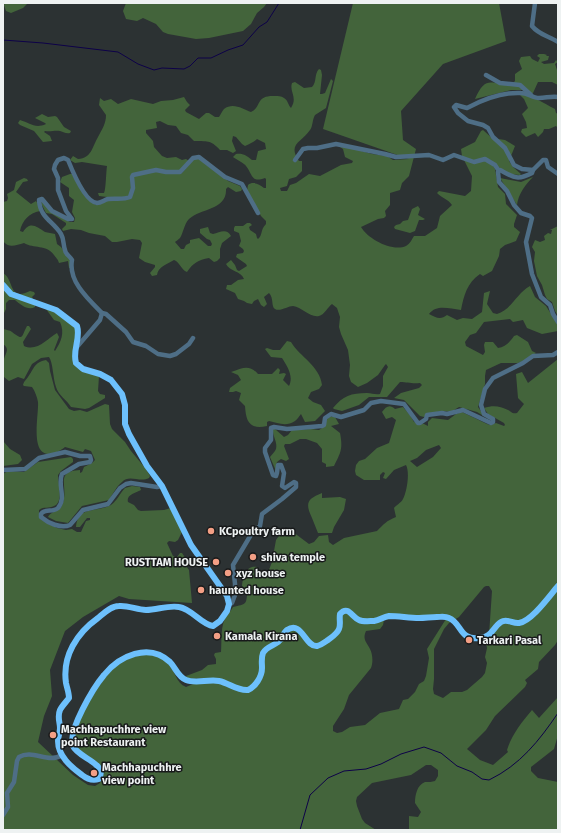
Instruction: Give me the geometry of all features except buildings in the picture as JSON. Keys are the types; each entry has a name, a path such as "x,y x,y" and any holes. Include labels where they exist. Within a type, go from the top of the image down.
{"highway":[{"path":"3,285 13,296 56,310 76,326 78,332 75,348 75,360 79,366 109,378 120,390 125,402 125,421 127,430 147,466 162,486 191,545 223,589 230,604 220,621 213,626 209,625 189,611 179,607 172,606 146,610 120,606 112,608 85,628 73,644 67,663 66,683 69,698 60,710 58,719 60,727 58,744 62,755 72,767 84,776 94,780 100,778 101,773 98,767 74,748 72,742 83,707 97,684 114,664 131,654 145,652 161,656 170,662 180,676 186,680 220,681 241,690 248,690 254,685 261,675 262,658 264,652 280,640 289,629 300,631 311,644 318,646 337,632 339,628 340,614 346,611 350,612 357,619 362,621 377,620 390,616 418,618 446,617 452,619 465,635 480,638 490,634 502,621 508,620 517,623 522,622 541,607 558,586"}],"street":[{"path":"535,3 532,22 533,26 540,34 548,36 558,42"},
{"path":"486,75 500,83 520,85 532,96"},
{"path":"533,170 522,169 514,165 505,148 493,137 487,127 468,122 454,107 456,105 467,108 491,97 507,94 521,93 538,98 558,97"},
{"path":"295,160 303,149 336,144 396,157 429,155 443,160 454,154 474,162 485,159 495,165 499,171 509,176 518,178 530,175 543,160 546,160 548,167 558,174"},
{"path":"193,338 189,344 176,354 170,356 158,354 146,346 133,342 126,332 106,314 102,313 79,288 71,268 72,260 65,251 64,241 61,235 44,216 39,202 40,200 43,200 52,211 68,219 72,219 66,212 58,190 58,180 54,168 58,160 64,158 68,160 72,171 86,194 93,202 98,203 108,199 130,197 133,188 133,175 156,170 164,172 180,172 193,158 199,157 225,176 242,184 258,213"},
{"path":"499,171 499,182 507,192 514,205 521,213 532,218 526,242 532,274 541,297 550,305 558,322"},
{"path":"75,348 100,320 102,313"},
{"path":"230,604 232,603 235,595 233,565 252,533 260,526 262,514 296,487 296,483 294,482 285,488 282,486 284,473 281,465 278,465 276,476 274,475 265,452 265,448 271,440 271,428 287,429 322,426 324,425 325,418 331,414 341,417 364,410 371,403 381,401 404,404 418,423 426,419 427,415 442,413 447,414 463,410 491,423 493,422 493,419 484,414 481,405 486,389 493,378 523,363 533,356 553,355 558,352"},
{"path":"3,470 25,469 38,458 64,452 80,456 90,456 90,462 79,464 62,474 60,479 62,494 58,506 55,510 45,510 40,514 41,517 47,521 63,526 70,525 83,510 108,504 120,488 126,484 131,483 157,487 162,486"},
{"path":"3,815 8,806 7,793 14,782 19,757 28,754 53,759 62,755"}],"green space":[{"path":"5,3 28,3 23,8 11,13 6,11 4,5"},
{"path":"126,3 267,3 257,13 251,24 243,31 196,39 168,34 163,32 156,24 143,18 137,21 126,19 123,11"},
{"path":"353,3 499,3 506,41 443,64 401,111 403,140 416,149 409,176 402,183 400,190 390,193 390,205 385,211 386,216 361,227 369,236 387,246 406,246 410,243 414,236 425,236 437,228 440,216 452,205 449,201 437,193 439,191 465,196 471,191 472,176 462,156 461,149 475,142 483,130 492,138 505,140 515,146 509,161 521,174 520,175 507,174 489,159 486,160 492,164 495,169 498,187 505,194 506,204 517,215 514,227 520,232 516,241 505,245 500,249 499,256 492,271 483,276 480,274 472,281 465,294 461,310 439,308 429,314 438,318 443,318 447,315 457,320 463,318 472,319 482,312 484,293 490,291 487,304 493,313 497,314 511,305 525,289 530,286 535,297 546,306 558,325 558,331 542,334 527,328 523,320 513,322 510,319 484,322 476,333 470,335 465,342 466,346 483,355 485,352 485,342 493,342 498,348 505,345 517,335 528,342 532,351 536,353 518,363 501,363 486,370 485,384 478,407 490,420 477,412 459,407 451,412 444,411 430,413 424,417 420,416 404,400 394,398 401,393 419,388 422,385 420,383 400,382 387,397 369,397 359,405 342,411 334,409 333,408 340,401 348,396 367,393 380,394 383,386 383,376 388,367 386,364 378,375 367,383 358,387 351,382 349,376 350,365 348,350 339,327 340,317 337,308 332,304 323,314 319,316 309,314 300,308 293,306 277,310 273,306 271,295 269,293 264,297 267,304 264,307 258,299 252,304 247,303 238,299 235,293 226,289 227,285 231,285 238,280 244,279 240,274 226,264 231,260 239,271 247,266 236,257 237,254 243,253 244,251 239,246 241,241 239,233 234,231 235,226 243,226 250,223 252,225 249,227 250,230 256,234 258,239 261,236 263,228 266,224 266,221 261,216 247,191 248,185 252,183 266,188 266,179 255,179 245,165 233,157 236,154 241,154 252,160 256,160 258,151 266,149 265,143 257,139 245,146 233,136 232,141 236,151 233,153 227,150 220,150 214,144 208,142 194,141 188,135 181,133 176,126 168,125 160,121 156,122 157,128 146,130 146,133 153,141 154,147 162,156 167,158 176,157 189,161 181,174 194,159 198,158 228,181 240,186 242,189 241,191 236,192 228,187 226,189 225,196 218,205 194,215 187,221 180,238 175,242 181,249 184,249 186,245 190,243 190,240 199,238 208,246 211,246 212,244 210,240 200,233 200,229 208,227 210,233 213,234 225,231 231,236 222,243 220,258 217,261 214,262 209,258 196,262 187,272 183,270 178,262 174,260 161,268 157,275 152,276 150,273 155,265 145,262 139,258 142,243 140,240 132,239 112,242 105,236 81,230 71,229 63,231 62,229 66,223 52,214 46,213 41,203 42,201 51,212 70,222 74,222 75,218 72,212 74,200 69,196 69,188 60,182 62,177 70,174 72,174 90,201 96,205 107,197 99,196 98,193 104,193 107,166 82,162 75,163 70,160 73,156 78,159 86,157 91,151 102,129 106,115 99,105 100,98 104,101 111,99 118,104 131,99 153,104 184,97 190,105 185,110 186,112 199,119 206,113 219,117 224,109 231,106 251,112 257,107 264,97 269,96 283,97 291,108 294,101 291,86 292,83 295,82 304,88 312,87 316,73 319,69 321,70 322,75 320,94 325,93 331,79 333,81 326,108 315,115 312,127 295,147 296,155 299,161 302,161 302,171 296,177 289,179 287,186 280,188 281,191 287,191 290,185 296,183 309,174 320,176 341,165 352,163 353,161 345,157 343,149 340,147 341,145 372,154 387,156 393,160 409,159 323,129"},
{"path":"539,54 549,56 548,60 541,62 544,64 554,63 556,60 558,62 555,64 558,73 558,85 552,82 538,82 533,93 529,93 524,90 511,90 475,99 485,84 497,83 510,86 515,81 515,74 522,69 519,61 521,57 530,56 538,62 540,58 537,56"},
{"path":"519,94 533,98 555,109 556,113 558,114 558,128 556,126 549,129 544,129 538,137 535,133 526,137 521,132 522,129 527,128 522,114 528,108 524,99"},
{"path":"42,114 48,117 57,117 64,127 71,131 70,133 45,131 44,132 50,136 52,141 43,142 34,131 18,123 20,120 36,126 46,124 35,118"},
{"path":"533,177 521,193 517,205 500,178 521,182"},
{"path":"24,178 28,181 23,182 16,192 31,204 36,201 40,211 27,218 22,224 20,231 23,232 28,227 33,226 45,232 55,234 57,244 70,259 70,268 68,261 59,263 54,255 47,249 24,243 10,246 3,241 3,202 7,201 7,194 14,190 16,182"},
{"path":"418,206 420,209 418,215 425,219 419,220 415,231 410,233 395,229 394,227 396,225 408,220 412,209"},
{"path":"558,226 558,316 552,302 547,299 537,276 534,261 535,252 532,247 535,240 540,242 545,240 544,236 548,233 551,234 552,230 550,230"},
{"path":"3,273 7,276 13,289 18,294 23,294 30,291 34,292 35,294 32,297 35,302 35,307 27,308 15,300 9,300 6,303 6,309 3,315"},
{"path":"49,308 76,328 75,362 99,376 98,391 100,394 105,395 105,398 89,408 85,409 71,407 57,390 49,357 41,358 32,364 24,379 18,377 9,381 4,377 4,359 7,349 3,344 3,329 20,337 23,335 27,326 29,326 31,329 23,342 24,346 29,347 38,346 57,333 59,337 54,350 55,351 61,341 62,330 60,322 54,320 46,309"},
{"path":"287,341 291,342 318,372 322,385 319,389 311,392 308,398 321,405 325,411 315,421 305,422 301,414 292,423 282,424 269,421 267,422 267,426 256,427 250,423 246,416 245,406 239,400 241,393 236,391 229,392 230,388 241,380 238,375 231,372 249,368 258,374 272,374 278,368 280,370 279,374 286,374 283,380 289,386 291,379 290,375 282,358 271,357 265,349 280,350"},
{"path":"558,359 558,640 539,662 538,669 525,680 527,683 525,687 495,716 486,730 467,749 480,760 493,765 508,752 507,750 514,733 532,710 539,718 558,697 558,735 554,749 531,767 531,771 538,778 558,782 558,830 409,830 409,816 418,817 421,812 415,803 418,788 422,783 435,781 438,776 438,770 431,765 426,765 411,775 372,783 357,797 357,806 362,819 365,823 376,830 3,830 3,474 8,471 24,472 38,462 71,457 73,462 58,475 60,492 59,501 52,507 39,510 39,516 51,525 57,528 66,530 72,529 77,532 81,532 86,521 90,520 90,518 87,518 80,527 76,527 80,515 84,512 111,505 125,488 132,486 140,487 141,490 130,496 128,498 128,502 141,511 164,510 171,508 182,532 178,540 175,542 169,541 167,543 173,556 177,557 180,553 182,553 186,559 183,562 189,570 192,603 129,599 119,596 83,617 65,631 50,670 52,696 44,716 38,742 73,775 88,785 95,786 100,783 101,780 100,771 73,745 81,713 115,663 148,652 166,661 180,683 186,687 207,678 187,679 186,676 202,670 208,665 216,664 214,655 215,653 221,652 223,623 233,607 245,603 247,599 247,590 242,586 246,572 250,568 257,567 264,576 267,575 272,562 276,540 284,529 289,529 309,544 314,542 319,536 328,535 329,542 333,545 344,538 377,531 387,521 396,517 394,508 403,499 407,487 408,472 406,465 394,470 386,479 383,478 385,473 383,472 380,475 380,480 364,480 356,475 355,471 356,465 359,461 365,459 377,448 389,443 396,420 392,417 386,419 382,412 385,408 388,406 395,409 403,407 414,422 428,426 428,422 432,418 448,420 456,414 462,412 490,425 496,423 504,426 504,423 488,414 484,408 496,406 513,413 517,413 524,404 518,398 516,374 522,372 528,383","holes":["439,445 441,448 433,457 417,467 410,461 417,458 426,450","489,586 492,591 489,635 486,643 487,648 485,657 487,663 485,673 467,690 462,692 451,692 443,698 434,694 433,689 434,649 444,629 449,623 459,617 484,587","395,618 446,619 427,649 429,658 424,681 419,684 415,692 408,699 403,700 399,709 380,713 365,725 350,727 337,733 333,731 333,726 344,709 349,695 372,666 372,654 365,641 366,631 380,629 384,620"]},
{"path":"46,360 49,363 55,390 69,409 87,412 105,404 109,405 110,424 112,429 125,442 150,476 149,478 142,480 125,480 118,486 109,500 82,506 68,523 56,521 48,517 62,505 64,499 64,482 67,474 72,471 80,470 80,473 82,472 84,467 95,460 91,451 85,449 83,452 65,447 57,452 48,454 42,452 39,447 37,440 38,400 32,387 23,385 35,366 39,362"},
{"path":"329,416 335,417 339,424 331,426 340,433 341,438 341,450 334,466 326,467 326,464 322,462 322,449 317,443 306,439 300,439 290,444 285,444 284,446 289,459 286,461 281,459 277,462 276,471 270,457 276,450 276,441 273,434 273,429 284,437 292,430 319,430 322,428"},
{"path":"3,441 10,449 20,455 22,460 18,464 3,466"},
{"path":"322,493 322,498 340,497 346,499 344,510 332,533 318,533 308,509 310,500"}],"waterway":[{"path":"3,40 118,52 138,64 154,70 162,68 184,69 190,66 198,58 211,58 243,45 259,27 267,22 279,3"},
{"path":"300,830 310,795 328,778 344,771 366,769 381,764 401,754 424,747 441,753 457,766 472,772 482,779 489,780 519,760 536,743 558,713"}],"place":[{"name":"KCpoultry farm","path":"211,531"},
{"name":"shiva temple","path":"253,557"},
{"name":"RUSTTAM HOUSE","path":"216,562"},
{"name":"xyz house","path":"228,573"},
{"name":"haunted house","path":"201,590"},
{"name":"Kamala Kirana","path":"217,636"},
{"name":"Tarkari Pasal","path":"469,640"},
{"name":"Machhapuchhre view point Restaurant","path":"53,735"},
{"name":"Machhapuchhre view point","path":"94,773"}]}
